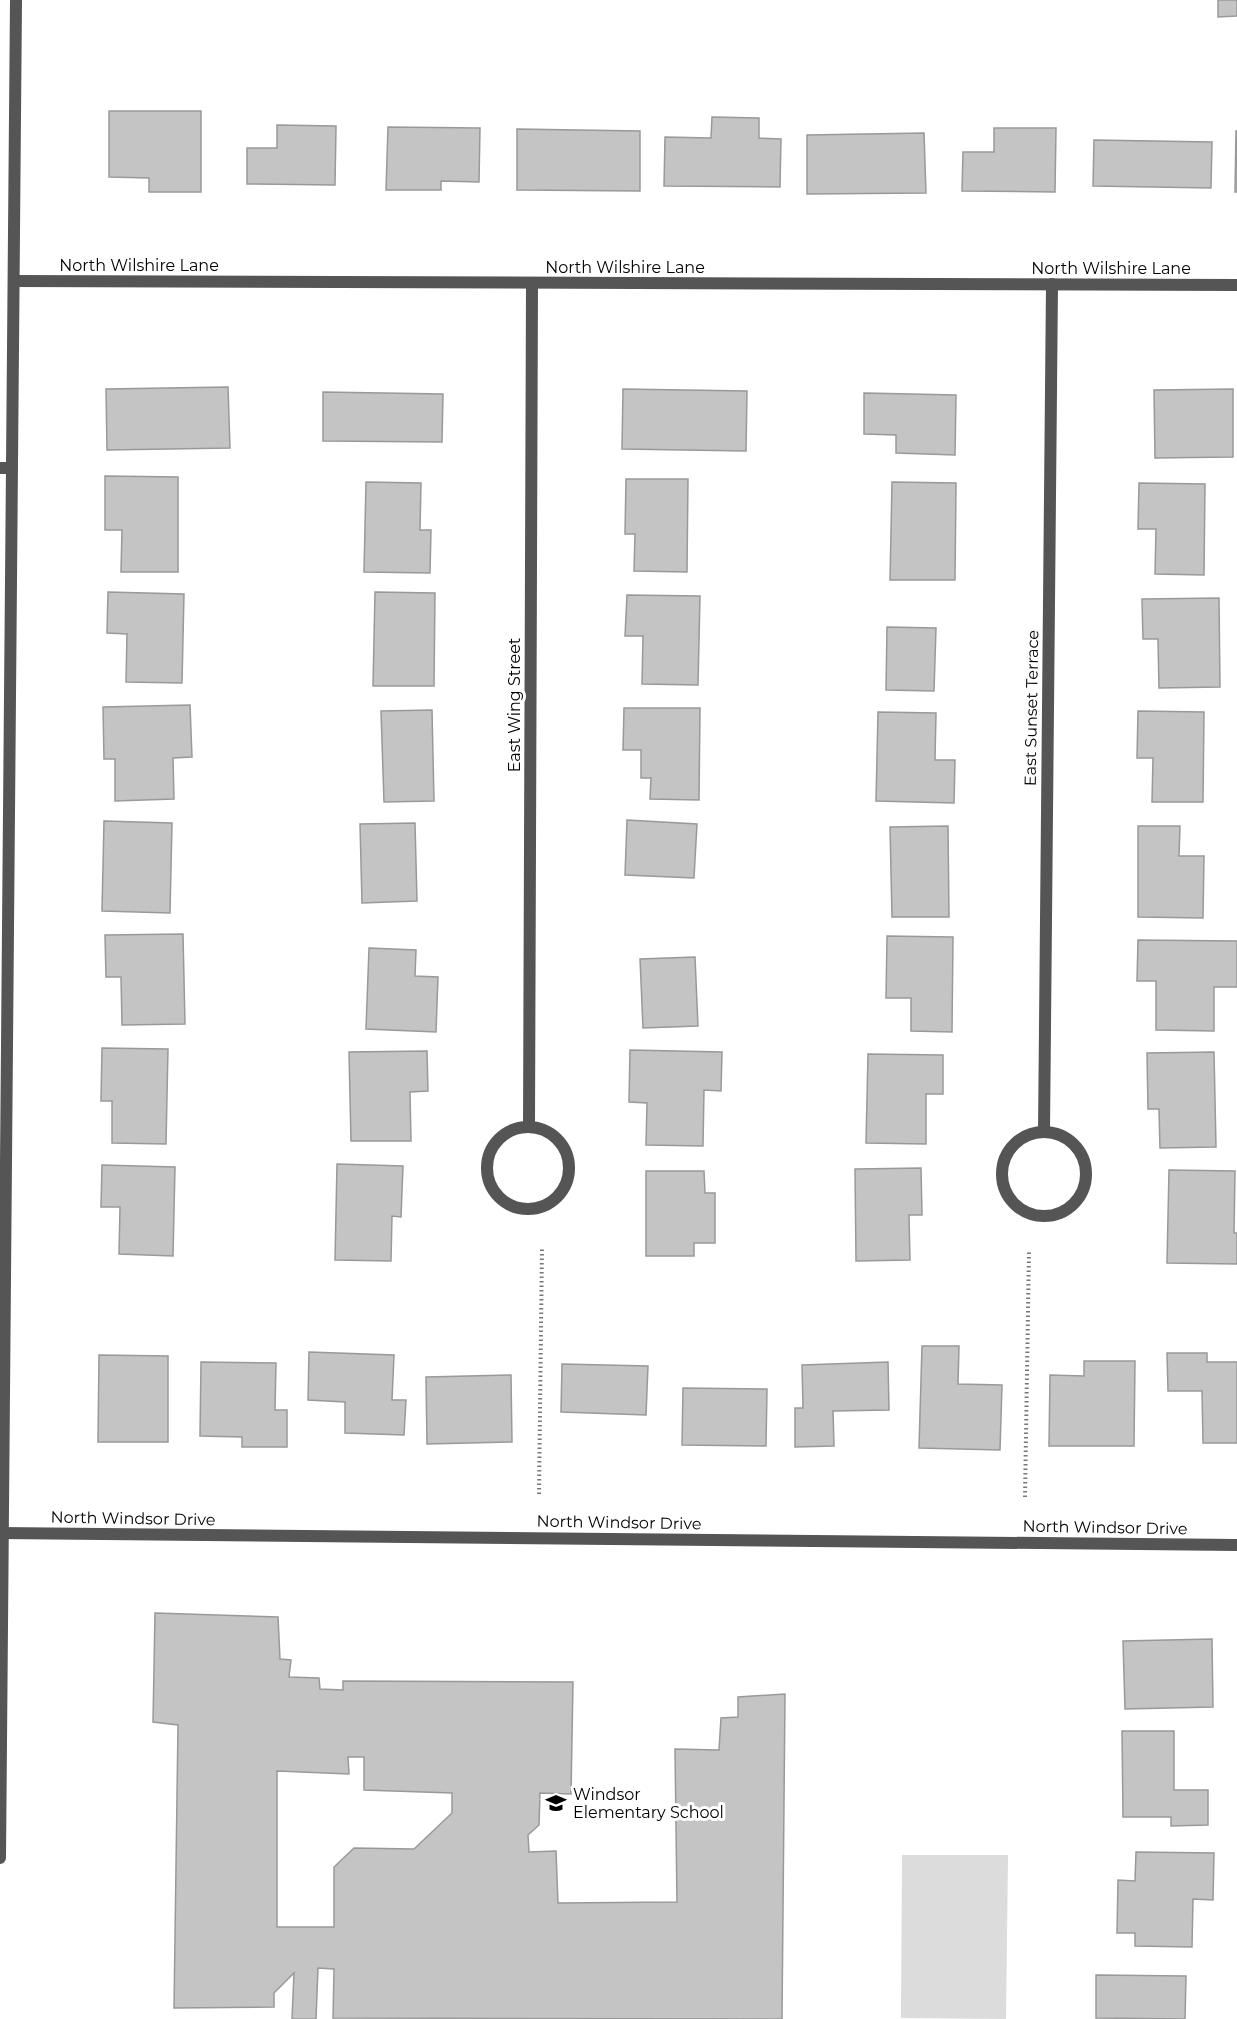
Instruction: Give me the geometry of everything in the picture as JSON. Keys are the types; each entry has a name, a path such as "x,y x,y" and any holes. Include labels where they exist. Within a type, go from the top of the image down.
{"street":[{"path":"0,1858 6,468 14,281 16,0"},
{"name":"North Wilshire Lane","path":"14,281 1237,285"},
{"name":"East Wing Street","path":"529,1126 531,283"},
{"name":"East Sunset Terrace","path":"1044,1132 1052,284"},
{"path":"529,1126 541,1128 554,1135 564,1146 569,1160 570,1173 559,1196 547,1205 530,1210 515,1208 502,1200 492,1190 486,1167 489,1153 495,1142 505,1132 529,1126"},
{"path":"1044,1132 1058,1134 1071,1141 1081,1152 1086,1165 1087,1179 1074,1205 1062,1213 1049,1217 1035,1216 1022,1211 1012,1202 1005,1190 1002,1177 1003,1163 1009,1151 1018,1141 1030,1134 1044,1132"},
{"name":"North Windsor Drive","path":"2,1533 1237,1545"}],"path":[{"path":"539,1494 542,1248"},
{"path":"1025,1497 1029,1250"}],"shaded area":[{"path":"902,1855 1008,1855 1006,2019 901,2018"}],"building":[{"path":"1218,0 1237,0 1237,16 1218,17"},
{"path":"109,111 201,111 201,192 149,192 149,178 109,177"},
{"path":"712,117 759,118 759,138 781,139 780,187 664,186 665,137 711,138"},
{"path":"277,125 336,126 335,185 247,184 247,148 277,148"},
{"path":"388,127 480,128 479,182 441,181 441,190 386,190"},
{"path":"994,128 1056,128 1055,192 962,191 963,152 994,152"},
{"path":"517,129 640,131 640,191 517,190"},
{"path":"1236,131 1237,192 1235,192"},
{"path":"924,133 926,193 807,194 807,135"},
{"path":"1094,140 1212,142 1211,188 1093,186"},
{"path":"228,387 230,448 107,450 106,389"},
{"path":"623,389 747,391 746,451 622,449"},
{"path":"1233,389 1233,457 1155,458 1154,390"},
{"path":"323,392 443,394 442,442 323,441"},
{"path":"864,393 956,395 955,455 896,453 896,435 864,434"},
{"path":"105,476 178,477 178,572 121,572 122,530 105,530"},
{"path":"626,479 688,479 687,572 634,571 635,534 625,534"},
{"path":"366,482 421,483 420,530 431,530 430,573 364,572"},
{"path":"892,482 956,483 955,580 890,580"},
{"path":"1139,483 1205,484 1204,575 1155,574 1156,529 1138,529"},
{"path":"108,592 184,594 182,683 126,682 127,634 107,633"},
{"path":"375,592 435,593 434,686 373,686"},
{"path":"627,595 700,596 698,685 642,684 643,636 625,636"},
{"path":"1219,598 1220,687 1159,688 1158,639 1143,639 1142,599"},
{"path":"887,627 936,628 934,691 886,690"},
{"path":"190,705 192,757 173,758 174,799 115,801 115,759 104,759 103,707"},
{"path":"624,708 700,708 699,800 650,799 651,778 641,778 641,750 623,750"},
{"path":"432,710 434,801 384,802 381,711"},
{"path":"1138,711 1204,712 1203,802 1152,802 1153,758 1137,758"},
{"path":"878,712 936,713 935,760 955,760 954,803 876,801"},
{"path":"627,820 697,824 694,878 625,875"},
{"path":"104,821 172,823 170,913 102,911"},
{"path":"415,823 417,901 362,903 360,824"},
{"path":"948,826 949,917 892,917 890,827"},
{"path":"1138,826 1180,826 1179,856 1204,856 1203,918 1138,917"},
{"path":"183,934 185,1024 122,1025 121,977 106,977 105,935"},
{"path":"887,936 953,937 952,1032 911,1031 911,998 886,998"},
{"path":"1138,940 1237,941 1237,987 1214,987 1214,1031 1156,1030 1156,981 1137,981"},
{"path":"369,948 416,950 415,976 438,977 436,1032 366,1029"},
{"path":"695,957 698,1026 643,1028 640,959"},
{"path":"102,1048 168,1049 166,1144 112,1143 112,1101 101,1101"},
{"path":"630,1050 722,1052 721,1091 704,1090 703,1146 646,1145 647,1103 629,1102"},
{"path":"427,1051 428,1091 410,1092 411,1141 351,1141 349,1052"},
{"path":"1214,1052 1216,1147 1160,1148 1159,1109 1148,1109 1147,1053"},
{"path":"868,1054 943,1055 943,1094 926,1094 926,1144 866,1143"},
{"path":"337,1164 403,1166 401,1217 392,1216 391,1261 335,1260"},
{"path":"102,1165 175,1167 173,1256 119,1254 120,1207 101,1207"},
{"path":"921,1168 922,1215 909,1215 910,1260 856,1261 855,1169"},
{"path":"1169,1170 1235,1171 1234,1233 1237,1233 1237,1264 1167,1263"},
{"path":"646,1171 704,1171 705,1193 715,1193 715,1243 694,1243 694,1256 646,1256"},
{"path":"922,1346 959,1346 958,1384 1002,1385 1000,1450 919,1448"},
{"path":"309,1352 394,1355 392,1400 406,1400 404,1435 345,1433 345,1402 308,1400"},
{"path":"1167,1353 1207,1353 1207,1362 1237,1362 1237,1443 1203,1443 1202,1391 1168,1391"},
{"path":"99,1355 168,1356 168,1442 98,1442"},
{"path":"1084,1361 1135,1361 1134,1446 1049,1446 1050,1375 1084,1376"},
{"path":"201,1362 276,1363 275,1410 287,1410 287,1447 242,1447 242,1437 200,1436"},
{"path":"888,1362 889,1410 833,1411 834,1446 795,1447 795,1408 803,1408 802,1365"},
{"path":"562,1364 648,1366 646,1415 561,1412"},
{"path":"511,1375 512,1442 427,1444 426,1377"},
{"path":"683,1388 767,1389 766,1446 682,1445"},
{"path":"155,1613 278,1617 280,1659 291,1660 289,1677 319,1678 320,1689 343,1690 343,1681 573,1682 571,1794 540,1793 539,1825 528,1835 529,1852 556,1851 558,1903 677,1902 675,1749 719,1750 721,1718 738,1717 738,1697 785,1694 782,2019 333,2018 334,1969 318,1968 316,2019 292,2019 294,1973 274,1993 274,2007 174,2008 178,1725 153,1722","holes":["348,1757 364,1757 364,1790 452,1793 452,1813 414,1849 354,1848 334,1867 334,1927 277,1927 277,1771 349,1774"]},
{"path":"1212,1639 1213,1707 1125,1709 1123,1641"},
{"path":"1122,1731 1174,1731 1174,1790 1208,1790 1208,1825 1171,1826 1171,1817 1123,1817"},
{"path":"1136,1852 1214,1853 1213,1900 1193,1899 1192,1947 1135,1946 1135,1933 1117,1933 1118,1880 1135,1881"},
{"path":"1096,1975 1186,1976 1185,2019 1096,2018"}],"place":[{"name":"Windsor Elementary School","path":"556,1803"}]}
